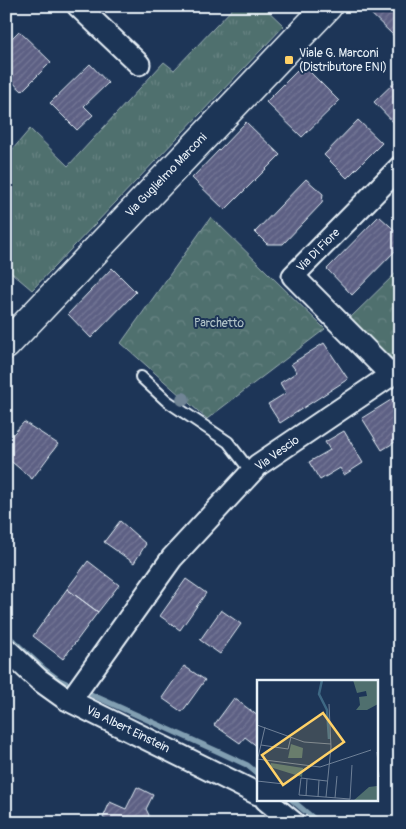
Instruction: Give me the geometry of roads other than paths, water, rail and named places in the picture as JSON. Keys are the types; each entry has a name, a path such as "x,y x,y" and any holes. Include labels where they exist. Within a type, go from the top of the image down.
{"main road":[{"name":"Via Guglielmo Marconi","path":"6,345 328,6"}],"street":[{"path":"78,6 139,64"},
{"name":"Via Di Fiore","path":"396,372 293,276 400,167"},
{"name":"Via Vescio","path":"70,701 172,558 251,472 258,465 396,372"},
{"name":"Via Albert Einstein","path":"6,649 38,679 70,701 257,794"},
{"path":"268,802 294,823"}],"lane":[{"path":"141,377 167,401 228,442 251,472"}],"waterway":[{"path":"6,634 44,669 59,680 247,765 257,773"},
{"path":"294,802 319,823"}],"place":[{"name":"Viale G. Marconi (Distributore ENI)","path":"289,60"}],"park label":[{"name":"Parchetto","path":"219,323"}]}
